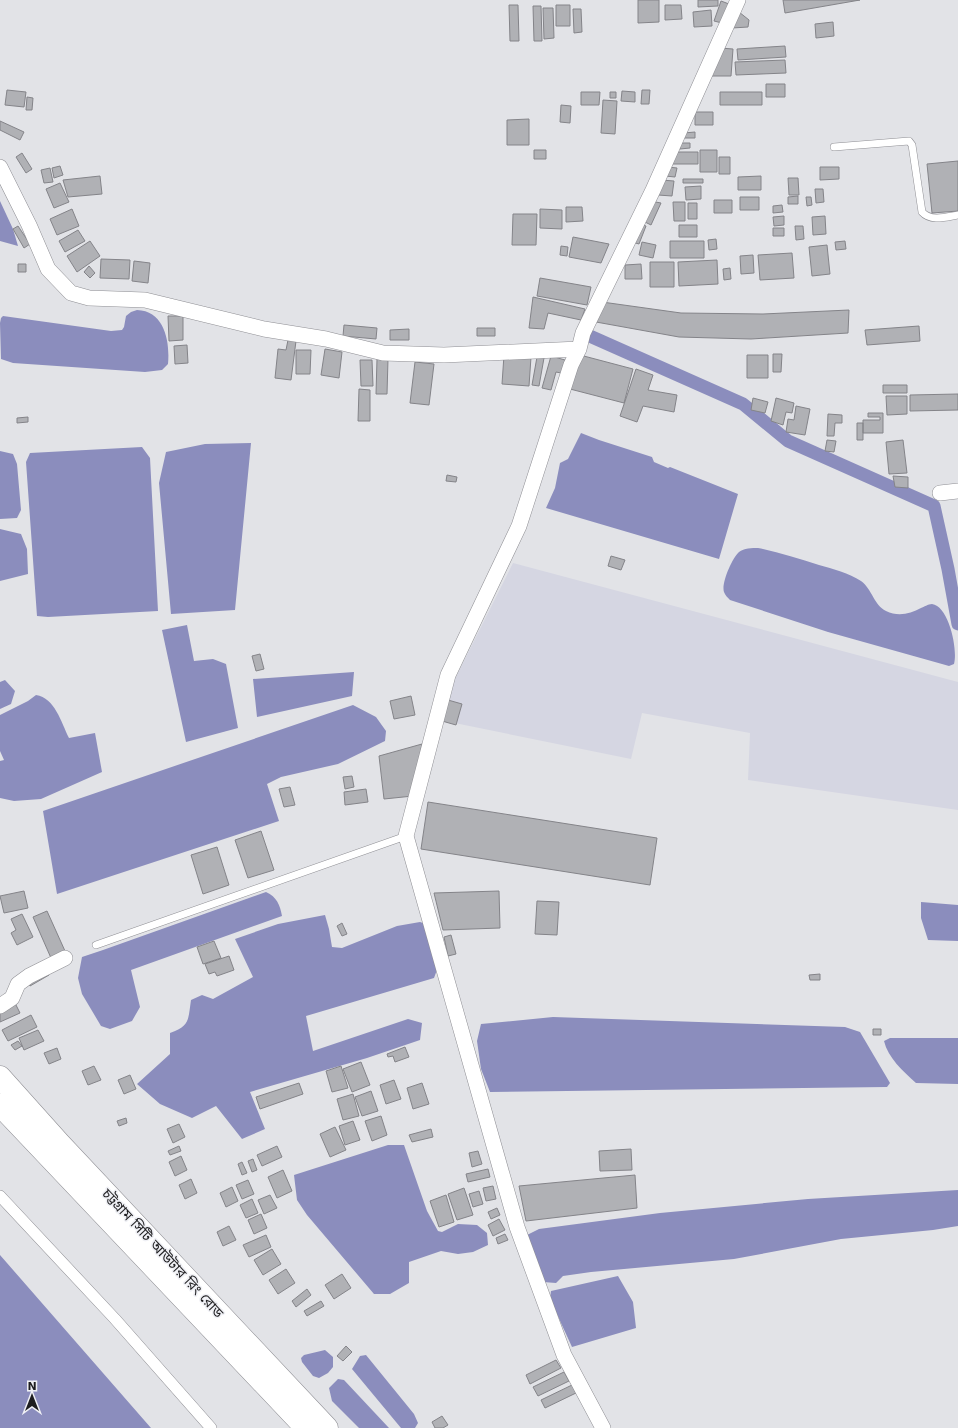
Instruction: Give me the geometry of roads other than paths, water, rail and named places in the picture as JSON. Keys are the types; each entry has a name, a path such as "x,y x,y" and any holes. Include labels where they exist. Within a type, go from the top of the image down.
{"main road":[{"name":"চট্টগ্রাম সিটি আউটার রিং রোড","path":"0,1077 60,1144 328,1428"},
{"name":"চট্টগ্রাম সিটি আউটার রিং রোড","path":"0,1105 306,1428"}],"street":[{"path":"603,1428 564,1355 517,1227 406,836 448,675 519,526 571,365 579,349 583,333 653,190 738,0"},
{"path":"0,167 29,225 48,269 71,292 90,298 145,300 264,329 326,339 383,353 444,354 579,349"},
{"path":"940,493 958,491"},
{"path":"0,1006 12,998 18,984 29,976 65,958"},
{"path":"0,1196 115,1319 211,1428"}],"lane":[{"path":"834,147 909,141 912,145 922,212 926,216 935,218 958,215"},
{"path":"96,945 406,836"}],"water":[{"path":"0,201 13,229 18,246 0,241"},
{"path":"137,310 154,316 164,329 168,346 168,364 162,370 145,372 13,363 1,359 0,323 3,316 111,331 122,330 126,316"},
{"path":"581,433 652,457 654,462 738,494 719,559 546,508 555,488 560,463 568,459"},
{"path":"251,443 235,610 171,614 159,483 166,452 205,444"},
{"path":"142,447 150,458 158,611 48,617 37,616 26,462 30,453"},
{"path":"0,451 13,454 17,464 21,510 17,518 0,519"},
{"path":"0,529 21,534 27,549 28,574 0,581"},
{"path":"748,548 758,548 851,576 865,584 879,605 890,613 899,614 913,612 931,604 938,607 943,612 951,630 955,649 954,664 949,666 828,632 730,600 724,593 723,588 733,560 741,551"},
{"path":"187,625 194,661 213,659 226,664 238,728 186,742 162,630"},
{"path":"354,672 352,696 257,717 253,679"},
{"path":"5,680 15,691 11,704 0,709 0,682"},
{"path":"36,695 43,697 53,706 69,738 95,733 102,772 41,799 14,801 0,798 0,761 4,760 0,751 0,715 28,701"},
{"path":"353,705 376,717 386,731 385,741 338,764 281,777 267,784 279,821 57,894 43,811"},
{"path":"266,892 273,896 277,902 282,916 131,970 140,1007 132,1021 110,1029 101,1026 82,994 78,978 82,957"},
{"path":"921,902 958,905 958,941 928,940 921,918"},
{"path":"325,915 332,947 342,948 397,926 420,922 429,925 438,967 434,978 306,1016 313,1051 408,1019 422,1023 420,1040 367,1058 250,1092 265,1129 242,1139 216,1106 192,1118 160,1104 137,1084 170,1054 170,1033 185,1025 191,1000 202,995 213,999 253,977 235,939 278,924"},
{"path":"553,1017 845,1027 860,1032 890,1083 887,1087 490,1092 481,1069 477,1041 481,1024"},
{"path":"890,1038 958,1038 958,1084 916,1083 892,1059 884,1041"},
{"path":"388,1145 404,1145 427,1211 438,1231 442,1232 458,1224 477,1225 487,1233 488,1245 473,1252 458,1254 441,1251 409,1262 409,1283 390,1294 374,1294 307,1215 297,1200 294,1175"},
{"path":"958,1190 958,1226 933,1230 841,1239 734,1259 591,1272 563,1276 556,1283 543,1282 527,1235 539,1229 660,1213 808,1199"},
{"path":"0,1255 151,1428 0,1428"},
{"path":"618,1276 633,1302 636,1328 572,1347 550,1299 551,1291"},
{"path":"325,1350 333,1357 333,1367 328,1373 319,1378 313,1376 302,1362 301,1358 304,1355"},
{"path":"366,1355 414,1414 418,1423 415,1428 401,1428 352,1369 360,1356"},
{"path":"338,1379 344,1380 389,1428 359,1428 332,1401 329,1388"}],"waterway":[{"path":"583,333 743,404 788,441 934,506 958,624"}]}
